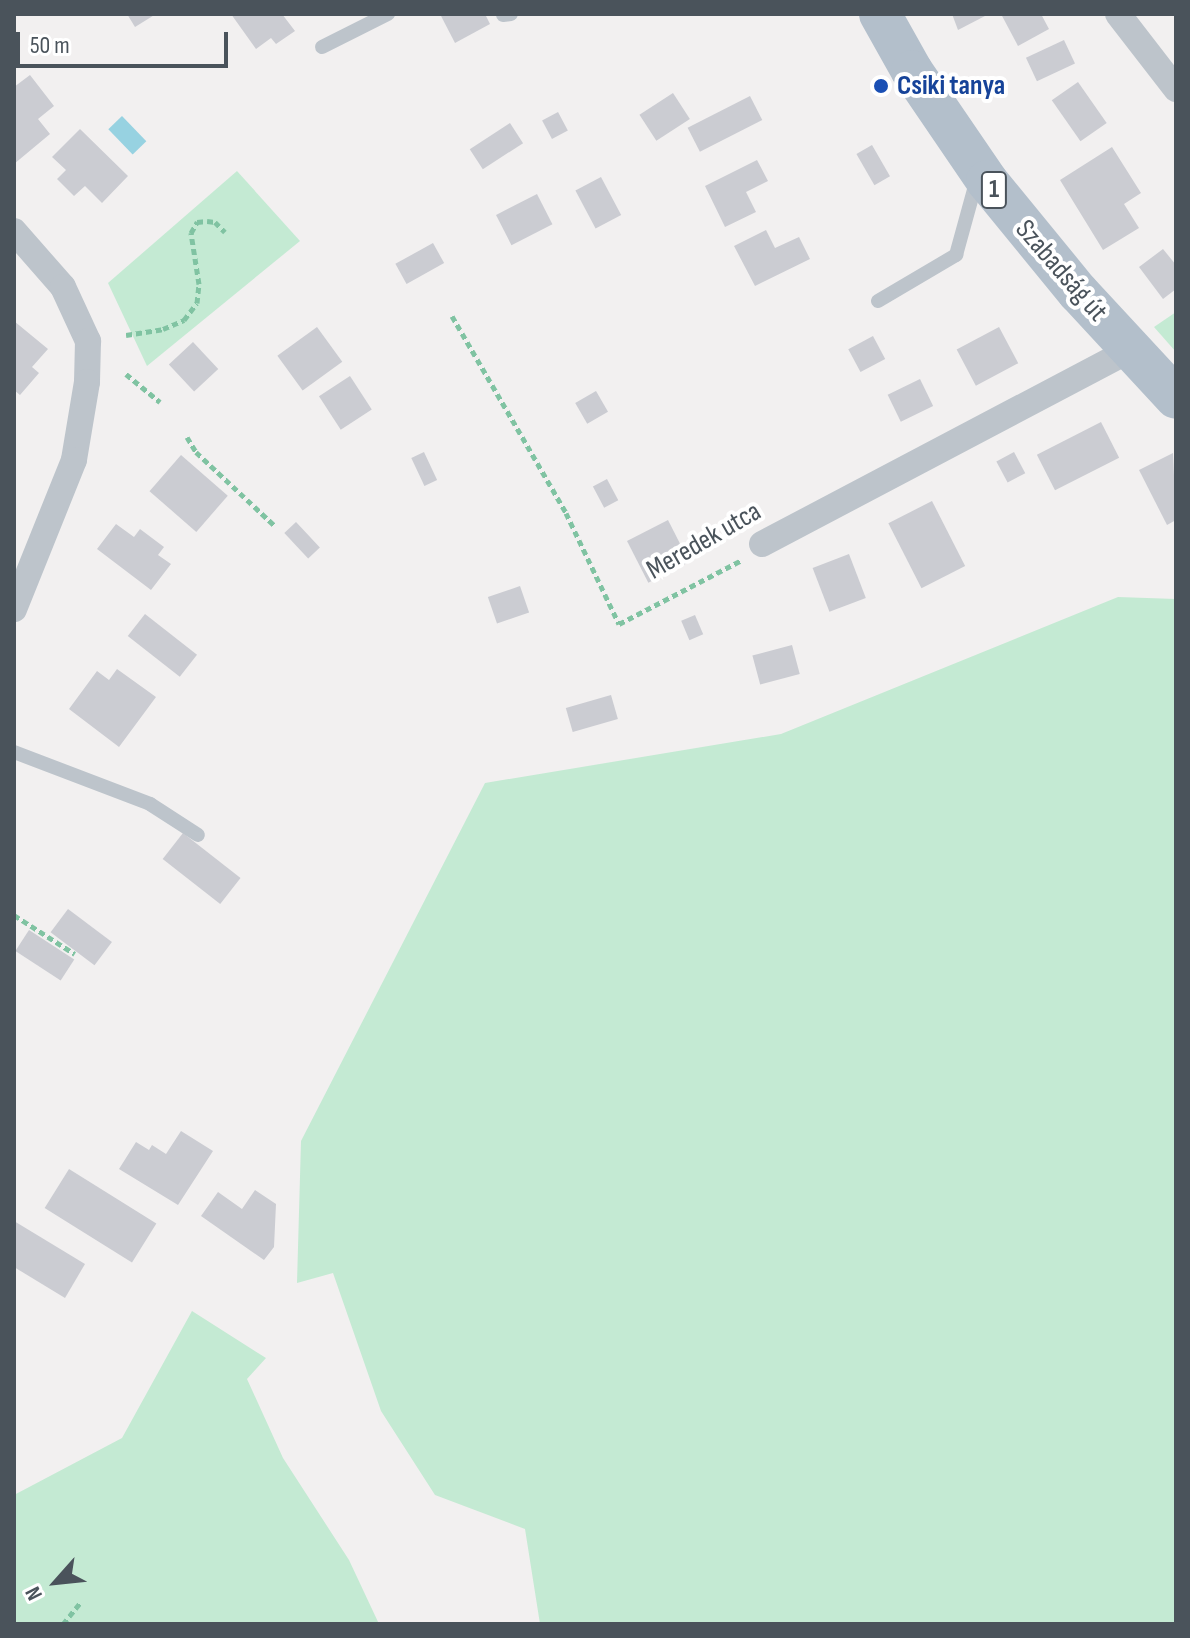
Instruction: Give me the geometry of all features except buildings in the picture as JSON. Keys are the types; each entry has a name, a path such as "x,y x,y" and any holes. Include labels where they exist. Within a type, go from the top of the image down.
{"main road":[{"name":"Szabadság út","path":"880,14 912,71 979,171 1027,232 1176,398"}],"street":[{"path":"1118,14 1176,89"},
{"path":"14,231 63,287 88,341 87,382 74,460 14,609"},
{"name":"Meredek utca","path":"762,544 1130,350"}],"lane":[{"path":"322,47 388,14"},
{"path":"503,15 511,14"},
{"path":"878,301 956,255 979,171"},
{"path":"14,752 150,804 198,835"}],"path":[{"path":"126,335 163,329 184,320 197,303 199,284 191,233 197,222 207,221 215,222 225,232"},
{"name":"Meredek utca","path":"452,316 566,513 619,624 735,566 762,544"},
{"path":"126,374 160,402"},
{"path":"187,437 196,452 274,525"},
{"path":"14,915 75,954"},
{"path":"63,1624 81,1602"}],"green space":[{"path":"237,171 300,241 147,366 108,283"},
{"path":"1176,312 1176,352 1154,327"},
{"path":"1118,597 1176,599 1176,1624 540,1624 525,1529 435,1495 381,1411 333,1273 297,1283 301,1141 485,783 781,734"},
{"path":"192,1311 266,1358 247,1379 283,1458 349,1560 379,1624 14,1624 14,1495 122,1438"}],"water":[{"path":"122,116 146,141 133,154 108,129"}],"place":[{"name":"Csiki tanya","path":"881,86"}]}
